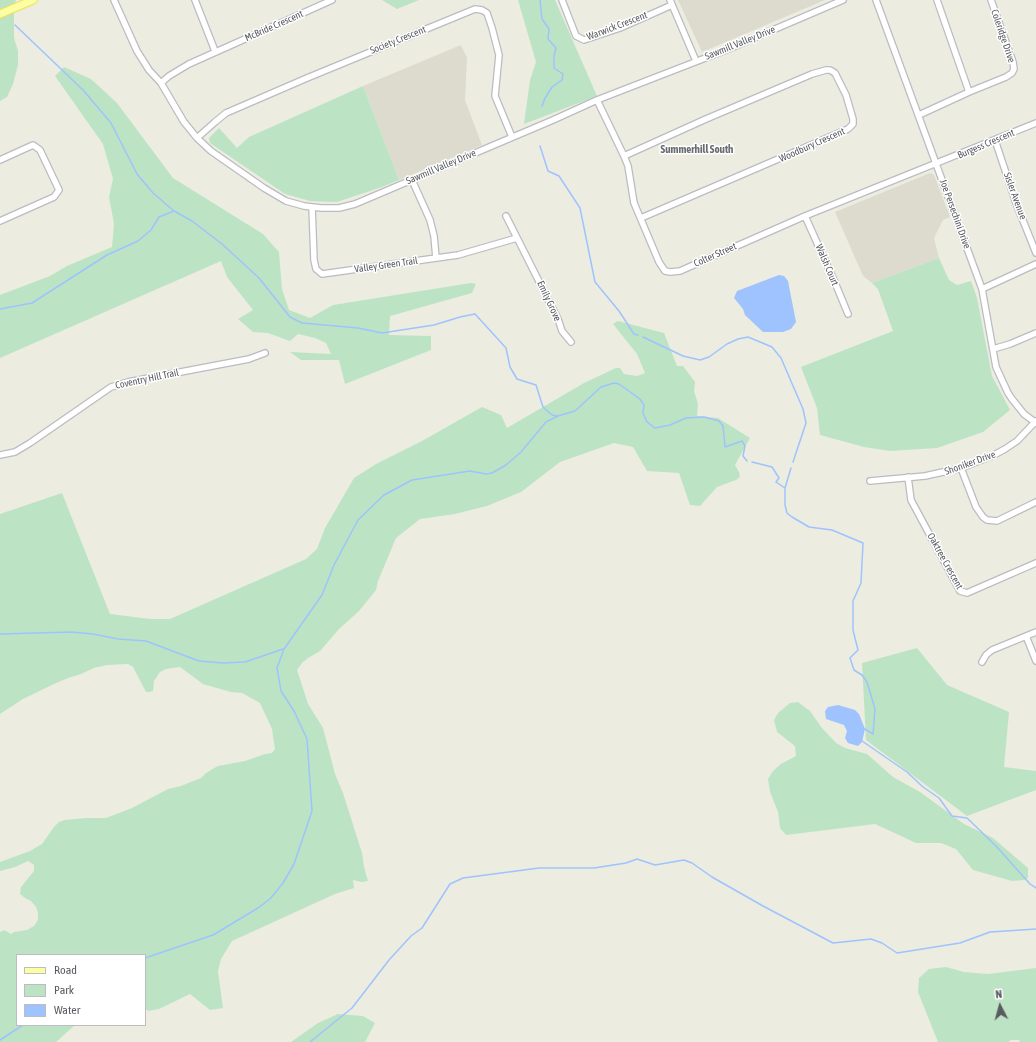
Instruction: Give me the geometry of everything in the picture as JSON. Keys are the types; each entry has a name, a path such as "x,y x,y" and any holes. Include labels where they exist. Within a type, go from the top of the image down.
{"main road":[{"path":"0,14 33,0"}],"street":[{"name":"Sawmill Valley Drive","path":"114,0 137,51 149,70 161,83 184,122 197,138 211,151 264,188 286,201 312,207 339,208 355,204 597,100 726,50 843,0"},
{"path":"195,0 215,52"},
{"name":"McBride Crescent","path":"161,83 178,70 215,52 332,0"},
{"name":"Warwick Crescent","path":"562,0 576,36 584,40 620,28 671,3"},
{"name":"Joe Persechini Drive","path":"876,0 982,289 996,368 1008,393 1024,414 1036,422"},
{"path":"937,0 969,92"},
{"name":"Coleridge Drive","path":"918,115 1006,77 1012,73 1014,69 1014,62 991,0"},
{"path":"671,3 696,61"},
{"name":"Society Crescent","path":"197,138 226,114 314,75 475,10 482,10 487,13 492,28 499,54 495,96 512,137"},
{"name":"Woodbury Crescent","path":"624,156 741,104 812,74 826,70 830,70 835,73 846,95 853,119 853,124 848,130 641,218"},
{"name":"Colter Street","path":"597,100 628,166 634,203 658,262 665,271 670,272 680,271 806,216 936,164"},
{"name":"Burgess Crescent","path":"936,164 1036,123"},
{"name":"Sisler Avenue","path":"995,140 1016,203 1036,253"},
{"path":"0,160 33,145 40,150 58,190 54,197 0,221"},
{"path":"412,180 430,220 434,236 436,258"},
{"name":"Valley Green Trail","path":"312,207 314,260 316,269 322,274 458,255 517,238"},
{"path":"506,216 517,238"},
{"name":"Walsh Court","path":"806,216 848,314"},
{"name":"Emily Grove","path":"517,238 558,319 562,331 571,342"},
{"path":"982,289 1036,264"},
{"path":"993,349 1010,344 1036,333"},
{"name":"Coventry Hill Trail","path":"0,455 15,452 30,443 111,387 128,382 249,359 265,353"},
{"name":"Shoniker Drive","path":"870,481 931,475 961,468 1005,449 1017,441 1036,422"},
{"path":"961,468 976,507 987,520 997,521 1036,502"},
{"name":"Oaktree Crescent","path":"908,477 911,500 960,591 968,593 1036,563"},
{"path":"982,662 986,654 992,650 1036,632"},
{"path":"1026,636 1036,661"}],"shaded area":[{"path":"678,0 825,0 702,52"},
{"path":"461,45 467,58 465,100 482,145 399,180 363,86"},
{"path":"930,173 934,175 950,217 943,220 934,238 939,258 872,283 863,276 835,212"}],"green space":[{"path":"0,0 16,0 14,6 14,38 18,51 18,65 13,84 7,97 0,101"},
{"path":"382,0 419,0 397,9"},
{"path":"518,0 555,0 597,96 524,124 530,80 536,62"},
{"path":"64,67 91,79 117,103 173,178 263,234 279,252 282,289 289,310 310,318 333,305 471,283 476,284 472,293 390,316 389,335 431,336 431,350 345,384 339,360 301,360 290,352 331,354 326,343 315,338 298,334 290,341 268,333 253,332 238,319 253,310 227,277 221,261 0,358 0,295 50,276 67,266 112,247 114,224 109,197 113,179 103,144 55,76"},
{"path":"363,86 399,180 382,187 337,202 310,201 285,194 210,143 209,138 219,128 237,148 249,137"},
{"path":"939,258 949,280 957,285 971,281 977,298 992,376 1010,410 983,432 937,448 890,451 864,447 820,435 817,408 801,367 893,331 878,289 872,283"},
{"path":"618,321 664,333 677,366 683,366 695,382 694,391 698,404 697,416 718,418 750,438 735,465 740,477 717,487 700,506 690,505 679,473 647,471 633,447 614,443 560,462 521,492 487,506 455,514 420,519 396,538 378,581 376,590 359,611 339,629 320,651 308,658 297,670 308,704 323,728 335,774 343,793 362,853 368,881 362,882 353,880 354,888 335,894 232,941 221,959 218,971 223,1008 210,1010 190,994 159,1009 148,1011 146,1010 146,954 16,954 16,1026 74,1026 56,1042 0,1042 0,932 4,930 11,934 14,932 27,930 34,926 38,920 38,913 36,907 31,901 20,894 21,887 34,871 34,865 28,861 15,867 0,871 0,862 30,851 42,844 59,822 86,818 106,818 132,808 168,789 181,786 201,778 206,773 218,766 245,761 272,753 275,749 272,729 260,703 242,693 231,692 203,684 180,667 166,669 160,672 154,681 153,691 149,692 146,692 133,667 128,664 107,665 94,668 54,684 23,699 0,714 0,514 62,493 110,614 150,619 170,619 306,559 317,549 325,528 354,478 376,464 422,441 482,407 501,415 507,428 584,383 616,368 620,368 624,374 637,376 645,373 637,354 613,324"},
{"path":"917,648 947,685 1009,712 1004,767 1036,771 1036,790 967,816 866,740 862,663"},
{"path":"798,702 810,711 822,728 836,743 845,748 867,754 893,777 920,792 964,824 993,838 1028,868 1028,878 1024,880 1012,881 973,870 956,849 941,843 916,843 875,824 786,835 780,828 778,812 770,792 768,779 773,771 781,764 796,756 795,746 777,732 774,720 778,713 790,703"},
{"path":"946,967 964,972 988,974 1036,968 1036,1042 1020,1042 1019,1040 1011,1040 1008,1042 938,1042 918,992 919,978 929,969"},
{"path":"338,1014 363,1016 375,1023 365,1042 291,1042 318,1023"}],"water":[{"path":"779,275 784,276 788,281 796,322 791,329 783,332 763,332 745,315 743,309 734,298 737,291"},
{"path":"838,705 855,710 859,714 865,729 862,742 858,746 848,743 845,738 847,731 844,725 826,719 825,711 828,707"}],"waterway":[{"path":"540,0 542,19 549,29 548,39 556,48 554,68 563,74 562,80 552,87 542,106"},
{"path":"15,25 83,90 111,123 137,174 153,193 174,211 192,221 222,244 259,278 290,317 302,323 358,328 382,333 434,325 475,314 506,348 510,367 517,379 536,385 543,407 552,415 557,416"},
{"path":"540,146 548,171 559,176 580,208 595,282 619,311 634,334 638,335"},
{"path":"0,309 32,303 107,255 138,241 151,230 159,217 174,211"},
{"path":"643,337 683,356 700,360 709,357 727,344 738,339 748,337 772,347 781,358 803,409 806,423 793,462"},
{"path":"146,958 213,935 258,908 271,898 283,883 294,864 312,811 307,739 294,711 281,691 277,668 284,649 322,595 334,565 358,520 384,495 412,480 470,471 486,474 492,473 506,465 521,452 546,422 558,416 575,411 601,387 614,383 619,384 640,399 644,405 643,413 647,422 655,428 670,425 686,418 704,417 719,421 723,426 725,447 742,441 745,446 743,456 747,461"},
{"path":"752,462 772,467 779,478 776,482 785,488"},
{"path":"791,468 785,488 785,505 787,513 809,527 832,530 863,543 861,583 853,601 853,630 858,650 850,658 854,670 862,675 867,682 875,709 873,734 865,729 863,730"},
{"path":"0,634 71,632 93,634 118,639 146,641 199,661 223,663 245,662 283,649"},
{"path":"862,741 907,772 923,787 939,798 952,816 967,818 996,846 1030,884 1036,888"},
{"path":"310,1042 352,1008 389,960 411,936 422,928 450,884 463,878 539,868 594,868 626,863 637,859 655,865 684,860 692,863 712,877 763,906 833,943 871,939 882,943 897,953 960,943 990,932 1036,929"},
{"path":"0,1040 21,1026"}],"district":[{"name":"Summerhill South","path":"697,150"}]}
